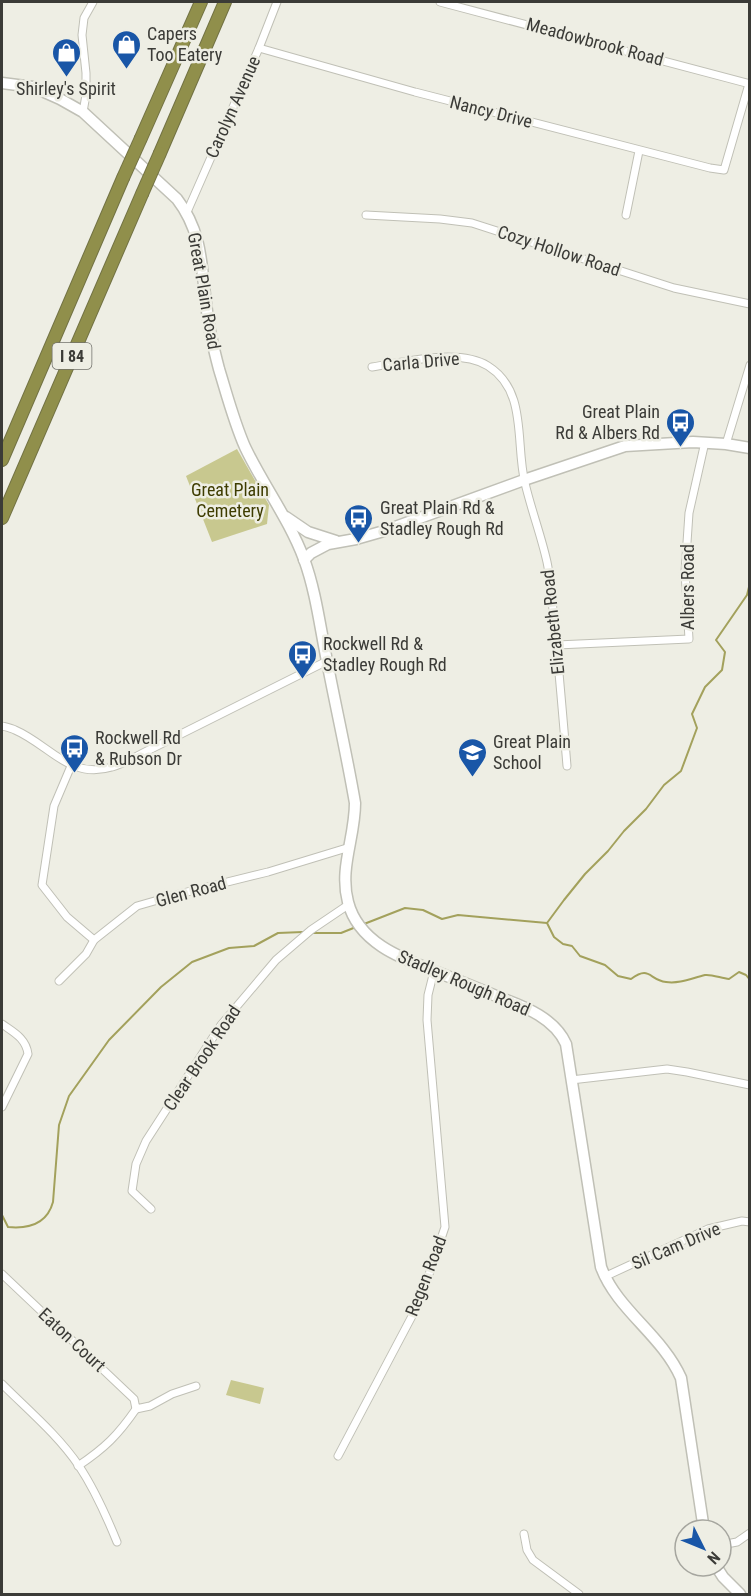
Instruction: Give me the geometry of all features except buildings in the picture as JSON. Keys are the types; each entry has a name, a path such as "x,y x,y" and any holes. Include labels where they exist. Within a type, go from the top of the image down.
{"highway":[{"name":"I 84","path":"2,460 201,2"},
{"name":"I 84","path":"2,518 225,2"}],"main road":[{"name":"Great Plain Road","path":"2,83 33,87 83,112 167,189 186,212 197,238 212,343 234,420 245,447 285,516 304,560 311,553 328,544 384,531 524,480 625,447 705,442 750,448"},
{"name":"Great Plain Road","path":"285,516 308,532 339,541"},
{"name":"Stadley Rough Road","path":"304,560 316,600 355,803 344,881 348,905 360,926 376,942 397,955 519,1005 549,1023 561,1034 566,1044 598,1254 604,1277 616,1295 669,1357 681,1378 702,1518"},
{"path":"724,1578 740,1594"}],"street":[{"path":"83,112 86,72 82,35 84,18 93,2"},
{"name":"Carolyn Avenue","path":"186,212 277,2"},
{"name":"Meadowbrook Road","path":"440,2 749,84"},
{"name":"Nancy Drive","path":"259,48 639,151 724,170 749,84"},
{"path":"626,215 639,151"},
{"name":"Cozy Hollow Road","path":"366,215 472,223 674,288 750,304"},
{"name":"Carla Drive","path":"372,367 451,356 476,360 498,373 506,383 516,404 524,480"},
{"path":"726,444 750,365"},
{"name":"Albers Road","path":"556,645 689,639 686,572 689,513 705,442"},
{"name":"Elizabeth Road","path":"524,480 547,563 567,766"},
{"path":"2,726 16,730 71,766 98,770 112,767 142,753 327,661"},
{"path":"71,766 54,806 42,885 67,917 94,940"},
{"name":"Glen Road","path":"59,981 86,954 94,940 137,906 350,848"},
{"name":"Clear Brook Road","path":"151,1209 132,1191 136,1164 146,1141 221,1024 276,960 310,930 348,905"},
{"name":"Regen Road","path":"338,1456 420,1301 445,1227 427,1020 428,995 434,971"},
{"path":"2,1024 20,1036 27,1045 28,1054 2,1107"},
{"path":"571,1080 667,1069 750,1085"},
{"name":"Sil Cam Drive","path":"604,1277 708,1229 742,1221 750,1222"},
{"name":"Eaton Court","path":"2,1274 135,1399 136,1409"},
{"path":"2,1384 56,1437 78,1466 101,1504 117,1542"},
{"path":"78,1466 100,1451 121,1431 136,1409 150,1406 172,1394 196,1386"},
{"path":"733,1543 750,1533"},
{"path":"524,1534 527,1550 533,1560 579,1594"}],"green space":[{"name":"Great Plain Cemetery","path":"237,449 269,505 267,524 212,542 186,476"},
{"path":"231,1380 264,1388 260,1404 226,1395"}],"waterway":[{"path":"364,924 405,908 423,910 442,919 458,915 547,923 585,874 646,809 664,785 681,771 697,728 692,714 705,687 722,670 725,652 716,640 747,595 750,583"},
{"path":"547,923 554,937 563,944 572,946 580,956 605,965 618,976 631,979 646,973 660,981 671,982 707,975 729,979 739,972 750,980"},
{"path":"312,933 341,933 356,927"},
{"path":"2,1215 8,1227 30,1226 42,1220 46,1215 53,1202 59,1125 69,1096 109,1040 161,987 192,962 229,948 254,946 278,933 303,932"}],"place":[{"name":"Capers Too Eatery","path":"126,70"},
{"name":"Shirley's Spirit","path":"66,78"},
{"name":"Great Plain Rd & Albers Rd","path":"681,448"},
{"name":"Great Plain Rd & Stadley Rough Rd","path":"359,544"},
{"name":"Rockwell Rd & Stadley Rough Rd","path":"302,680"},
{"name":"Rockwell Rd & Rubson Dr","path":"74,774"},
{"name":"Great Plain School","path":"472,778"}]}
